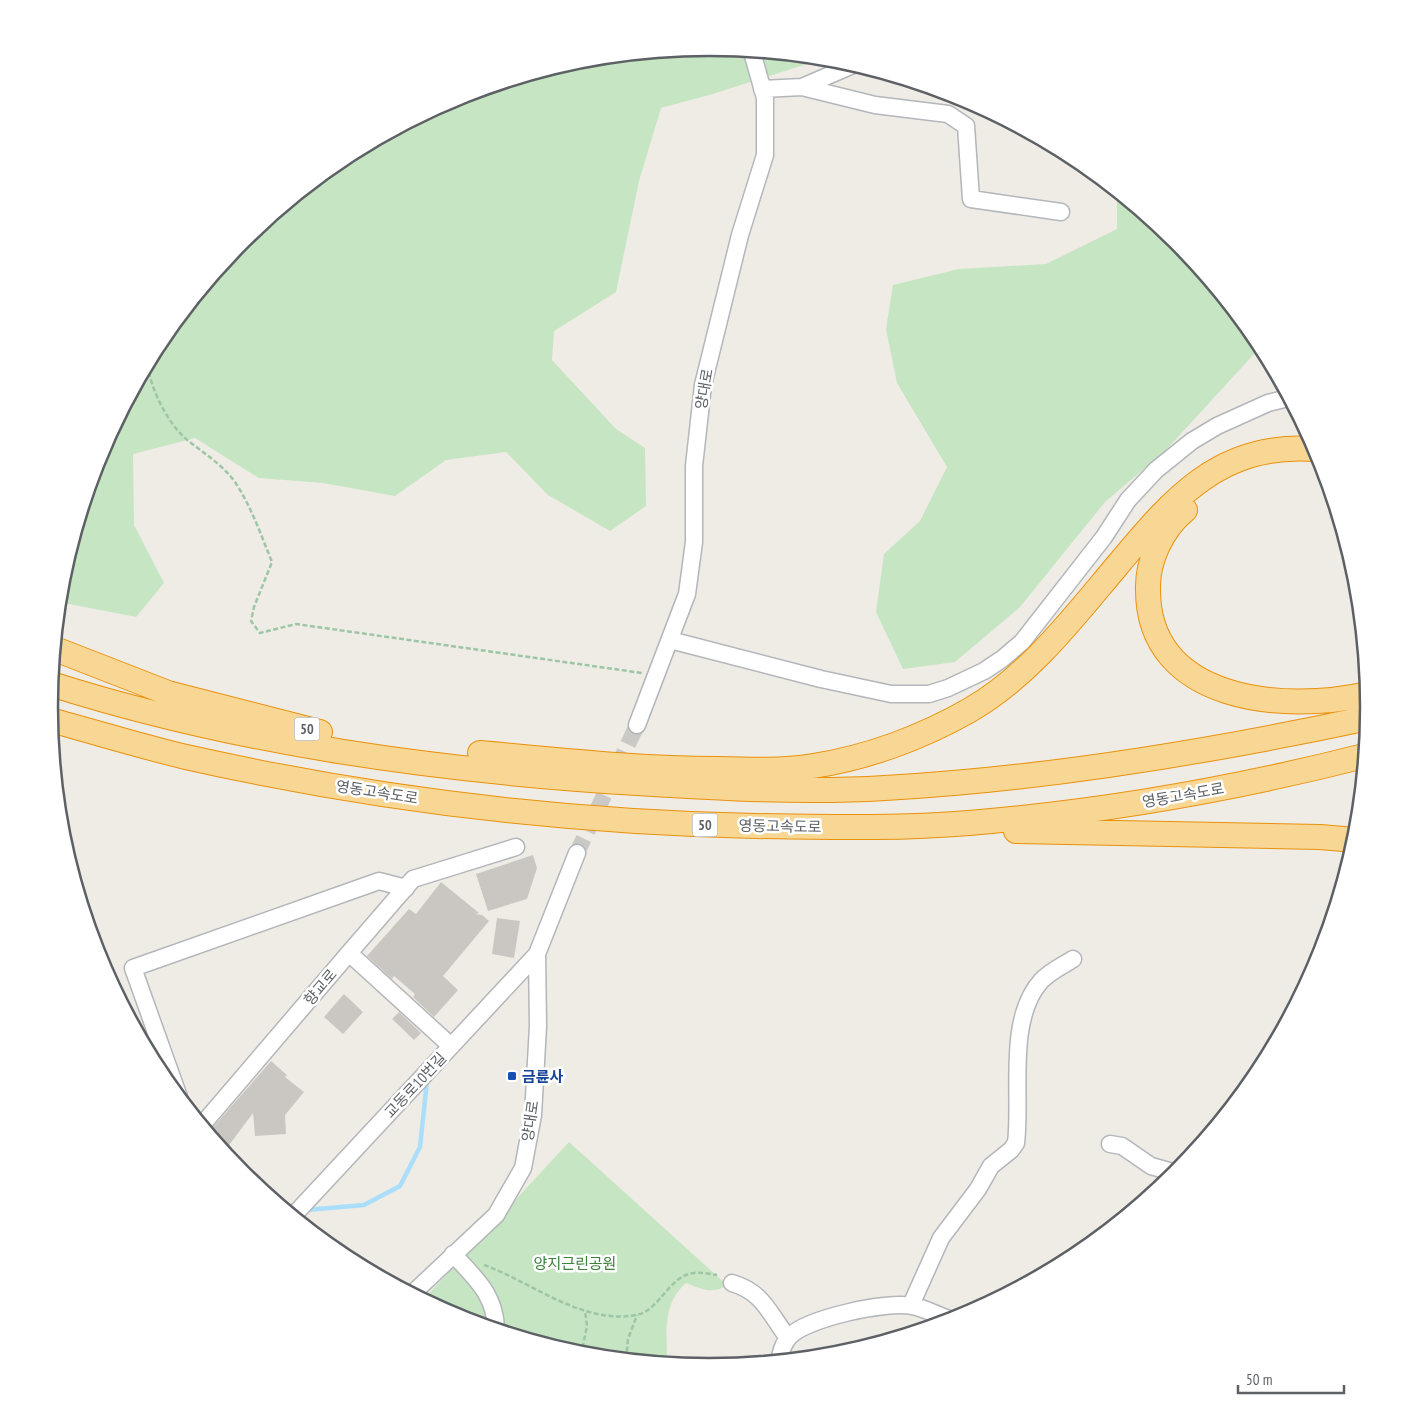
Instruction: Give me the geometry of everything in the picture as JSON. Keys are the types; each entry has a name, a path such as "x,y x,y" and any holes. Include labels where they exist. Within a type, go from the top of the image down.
{"highway":[{"path":"390,745 656,769 744,770 780,770 814,766 883,748 909,739 970,710 1007,683 1070,622 1163,510 1196,483 1229,464 1258,453 1290,448 1307,449"},
{"path":"1313,464 1302,463 1262,468 1244,473 1201,496 1180,514 1166,532 1155,551 1150,568 1148,586 1149,614 1156,637 1164,651 1192,676 1210,686 1252,698 1299,701 1360,695"},
{"name":"50","path":"60,651 168,693 320,732 568,779"},
{"name":"50","path":"59,686 131,707 279,740 426,764 568,779 749,789 882,788 1013,778 1117,765 1270,739 1360,720"},
{"name":"영동고속도로","path":"58,722 184,756 380,794 607,820 807,827 965,823 1104,808 1247,783 1358,757"},
{"path":"807,827 1310,837 1347,839"}],"street":[{"name":"양대로","path":"637,724 687,594 694,542 694,466 703,385 740,235 765,155 765,98 754,58"},
{"path":"802,87 842,70"},
{"path":"762,89 802,87 875,105 948,114 966,126 971,200 1061,212"},
{"path":"670,640 892,694 929,694 948,688 1002,659 1022,642 1104,536 1128,500 1156,470 1192,441 1217,426 1261,406 1283,400"},
{"name":"향교로","path":"206,1121 413,879 516,847"},
{"name":"양대로","path":"417,1290 496,1215 523,1168 533,1115 538,1026 537,954 577,853"},
{"path":"170,1072 133,968 379,881 406,888"},
{"path":"349,953 451,1046"},
{"name":"교동로10번길","path":"297,1211 537,954"},
{"path":"911,1305 941,1238 978,1189 991,1166 1016,1143 1016,1074 1021,1033 1028,1005 1041,981 1073,959"},
{"path":"1110,1144 1122,1146 1151,1166 1167,1171"},
{"path":"453,1254 492,1301 495,1322"},
{"path":"732,1283 746,1287 756,1294 788,1338"},
{"path":"782,1354 788,1338 797,1330 813,1322 860,1309 911,1305 940,1316"}],"path":[{"path":"150,374 154,389 167,414 185,438 214,458 234,481 248,506 272,562 254,607 251,621 260,633 296,624 656,676"},
{"path":"466,1268 485,1264 585,1311 605,1315 637,1315 650,1307 676,1280 693,1273 717,1275"},
{"path":"583,1346 587,1326 585,1311"},
{"path":"627,1353 628,1339 637,1315"}],"green space":[{"path":"709,56 752,58 807,64 661,108 639,181 616,292 554,331 552,360 616,429 645,448 646,506 610,531 548,495 506,452 446,460 395,496 323,483 259,478 195,438 133,454 134,525 164,583 136,617 66,603 80,539 92,498 107,458 125,419 145,382 168,346 192,311 219,278 248,247 280,218 347,166 421,123 460,106 540,78 624,62 666,58"},
{"path":"1117,201 1170,247 1199,278 1226,311 1255,354 1166,450 1105,502 1020,607 955,662 903,669 876,612 884,554 920,521 947,467 897,383 886,329 893,285 959,269 1046,264 1117,229"},
{"name":"양지근린공원","path":"569,1142 727,1285 717,1290 712,1290 702,1289 686,1283 678,1291 669,1310 667,1357 624,1353 540,1337 500,1324 428,1295"}],"building":[{"path":"533,855 537,868 527,899 488,911 476,874"},
{"path":"441,882 479,913 475,914 482,915 489,921 443,976 458,990 434,1017 413,997 415,994 394,976 392,979 367,956 409,909 416,914"},
{"path":"497,918 520,921 514,958 492,954"},
{"path":"344,994 363,1012 343,1034 324,1017"},
{"path":"399,1012 421,1033 414,1040 392,1019"},
{"path":"271,1061 287,1075 285,1077 304,1092 285,1115 286,1134 255,1136 253,1113 228,1147 212,1128"}],"waterway":[{"path":"306,1210 364,1205 400,1186 420,1147 427,1081"}],"tunnel":[{"path":"577,853 637,725"}],"place":[{"name":"금륜사","path":"512,1076"}]}
